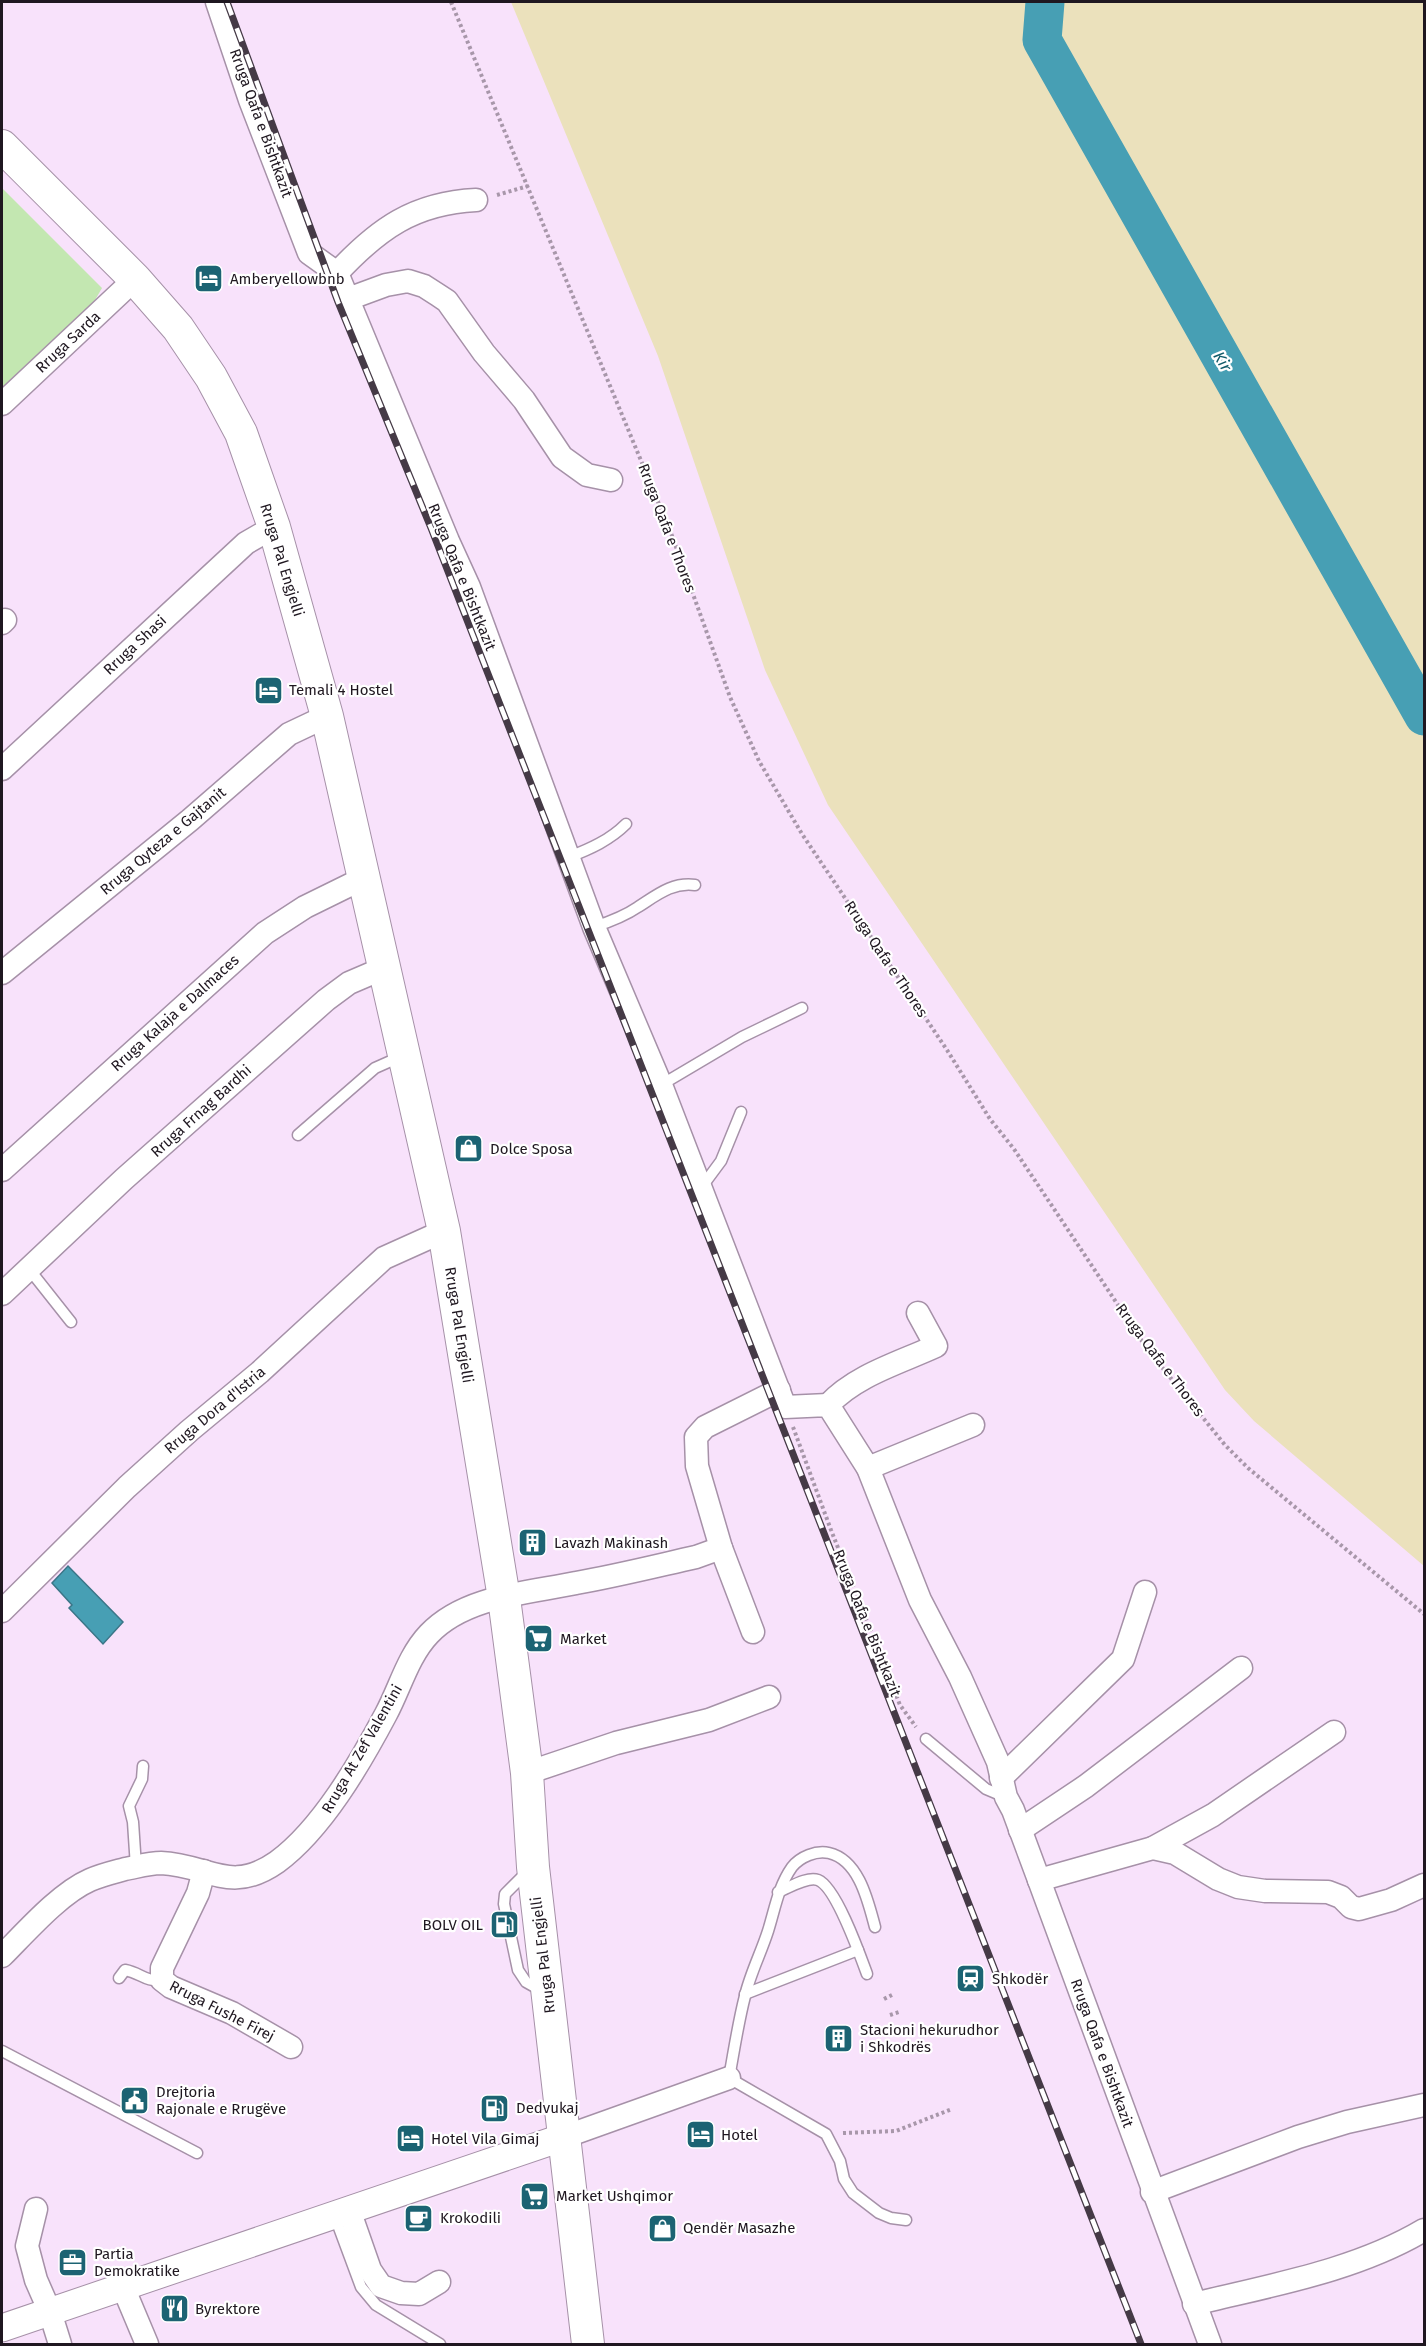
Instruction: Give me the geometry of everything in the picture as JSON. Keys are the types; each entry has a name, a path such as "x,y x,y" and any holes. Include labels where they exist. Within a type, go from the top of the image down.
{"main road":[{"name":"Rruga Pal Engjelli","path":"2,146 135,279 178,328 211,377 242,433 274,527 327,716 444,1231 504,1598 527,1773 533,1867 588,2344"}],"street":[{"name":"Rruga Qafa e Bishtkazit","path":"218,2 250,100 309,253 337,273 448,542 469,587 594,927 661,1085 782,1398"},
{"path":"337,273 358,249 414,211 438,204 476,200"},
{"name":"Rruga Sarda","path":"2,404 135,279"},
{"path":"348,299 386,285 408,282 424,286 447,301 484,353 524,400 562,457 587,475 611,480"},
{"name":"Rruga Shasi","path":"2,769 246,543 274,527"},
{"name":"Rruga Qyteza e Gajtanit","path":"2,973 181,827 289,734 327,716"},
{"name":"Rruga Kalaja e Dalmaces","path":"2,1170 265,933 305,907 364,878"},
{"name":"Rruga Frnag Bardhi","path":"2,1294 124,1179 326,1000 349,983 384,968"},
{"name":"Rruga Dora d'Istria","path":"2,1611 127,1487 189,1431 260,1372 384,1258 444,1231"},
{"path":"753,1632 722,1548 697,1466 696,1437 705,1427 782,1398 828,1405 838,1394 857,1381 936,1346 918,1313"},
{"name":"Rruga Qafa e Bishtkazit","path":"828,1405 868,1468 920,1600 978,1716 998,1762 1003,1788 1210,2344"},
{"path":"868,1468 973,1425"},
{"path":"504,1598 696,1557 722,1548"},
{"path":"1003,1788 1123,1659 1145,1592"},
{"name":"Rruga At Zef Valentini","path":"2,1956 57,1902 89,1880 159,1863 233,1879 255,1874 277,1862 321,1821 386,1714 418,1648 430,1634 467,1609 504,1598"},
{"path":"1020,1830 1086,1786 1241,1668"},
{"path":"527,1773 616,1743 709,1720 769,1697"},
{"path":"1039,1880 1153,1848 1213,1815 1334,1732"},
{"path":"1153,1848 1175,1853 1218,1879 1238,1887 1265,1891 1328,1892 1341,1898 1351,1907 1359,1909 1391,1900 1425,1885"},
{"name":"Rruga Fushe Firej","path":"204,1871 198,1893 162,1968 162,1980 171,1987 232,2013 291,2047"},
{"path":"2,2328 564,2137 729,2078"},
{"path":"1152,2192 1308,2134 1347,2122 1425,2105"},
{"path":"36,2209 27,2246 36,2280 50,2312 60,2344"},
{"path":"342,2212 370,2270 381,2286 401,2293 419,2294 439,2282"},
{"path":"1194,2304 1316,2274 1396,2247 1425,2230"},
{"path":"123,2287 147,2344"}],"lane":[{"path":"568,857 602,842 626,824"},
{"path":"594,927 610,922 674,886 683,883 695,885"},
{"path":"661,1085 742,1037 802,1008"},
{"path":"298,1135 375,1068 405,1054"},
{"path":"700,1189 721,1161 740,1120 741,1112"},
{"path":"29,1269 71,1323"},
{"path":"926,1739 986,1790 1003,1788"},
{"path":"136,1867 133,1822 129,1806 142,1779 143,1766"},
{"path":"875,1927 855,1873 845,1861 836,1854 824,1852 801,1858 792,1868 778,1893 768,1930 745,1994 729,2078 826,2134 840,2161 844,2179 853,2193 879,2212 891,2218 906,2220"},
{"path":"778,1893 808,1880 818,1880 828,1888 837,1903 867,1974"},
{"path":"745,1994 858,1950"},
{"path":"119,1978 125,1970 148,1980 162,1980"},
{"path":"2,2051 197,2153"},
{"path":"342,2212 361,2287 376,2305 440,2344"}],"path":[{"name":"Rruga Qafa e Thores","path":"451,2 670,533 730,697 759,761 802,834 947,1050 990,1119 1014,1149 1148,1350 1225,1445 1248,1468 1425,1614"},
{"path":"476,200 528,186"},
{"name":"Rruga Qafa e Bishtkazit","path":"782,1398 900,1705 909,1721 926,1739"},
{"path":"884,1999 892,1995"},
{"path":"890,2015 899,2012"},
{"path":"896,2031 905,2027"},
{"path":"903,2047 911,2044"},
{"path":"826,2134 896,2131 952,2109"}],"green space":[{"path":"2,188 102,288 84,319 2,394"}],"sand":[{"path":"511,2 1424,2 1424,1566 1254,1421 1225,1390 828,805 765,670 658,356"}],"water":[{"path":"68,1566 123,1622 103,1644 69,1608 72,1605 52,1583"}],"waterway":[{"name":"Kir","path":"1045,2 1042,40 1424,716"}],"railway":[{"path":"227,2 338,302 431,528 1141,2344"}],"place":[{"name":"Amberyellowbnb","path":"209,279"},
{"name":"Temali 4 Hostel","path":"268,690"},
{"name":"Dolce Sposa","path":"469,1149"},
{"name":"Lavazh Makinash","path":"533,1543"},
{"name":"Market","path":"539,1639"},
{"name":"BOLV OIL","path":"504,1925"},
{"name":"Shkodër","path":"971,1979"},
{"name":"Stacioni hekurudhor i Shkodrës","path":"839,2039"},
{"name":"Drejtoria Rajonale e Rrugëve","path":"135,2101"},
{"name":"Dedvukaj","path":"495,2108"},
{"name":"Hotel","path":"700,2135"},
{"name":"Hotel Vila Gimaj","path":"410,2139"},
{"name":"Market Ushqimor","path":"535,2196"},
{"name":"Krokodili","path":"419,2218"},
{"name":"Qendër Masazhe","path":"662,2228"},
{"name":"Partia Demokratike","path":"73,2263"},
{"name":"Byrektore","path":"174,2309"}]}
